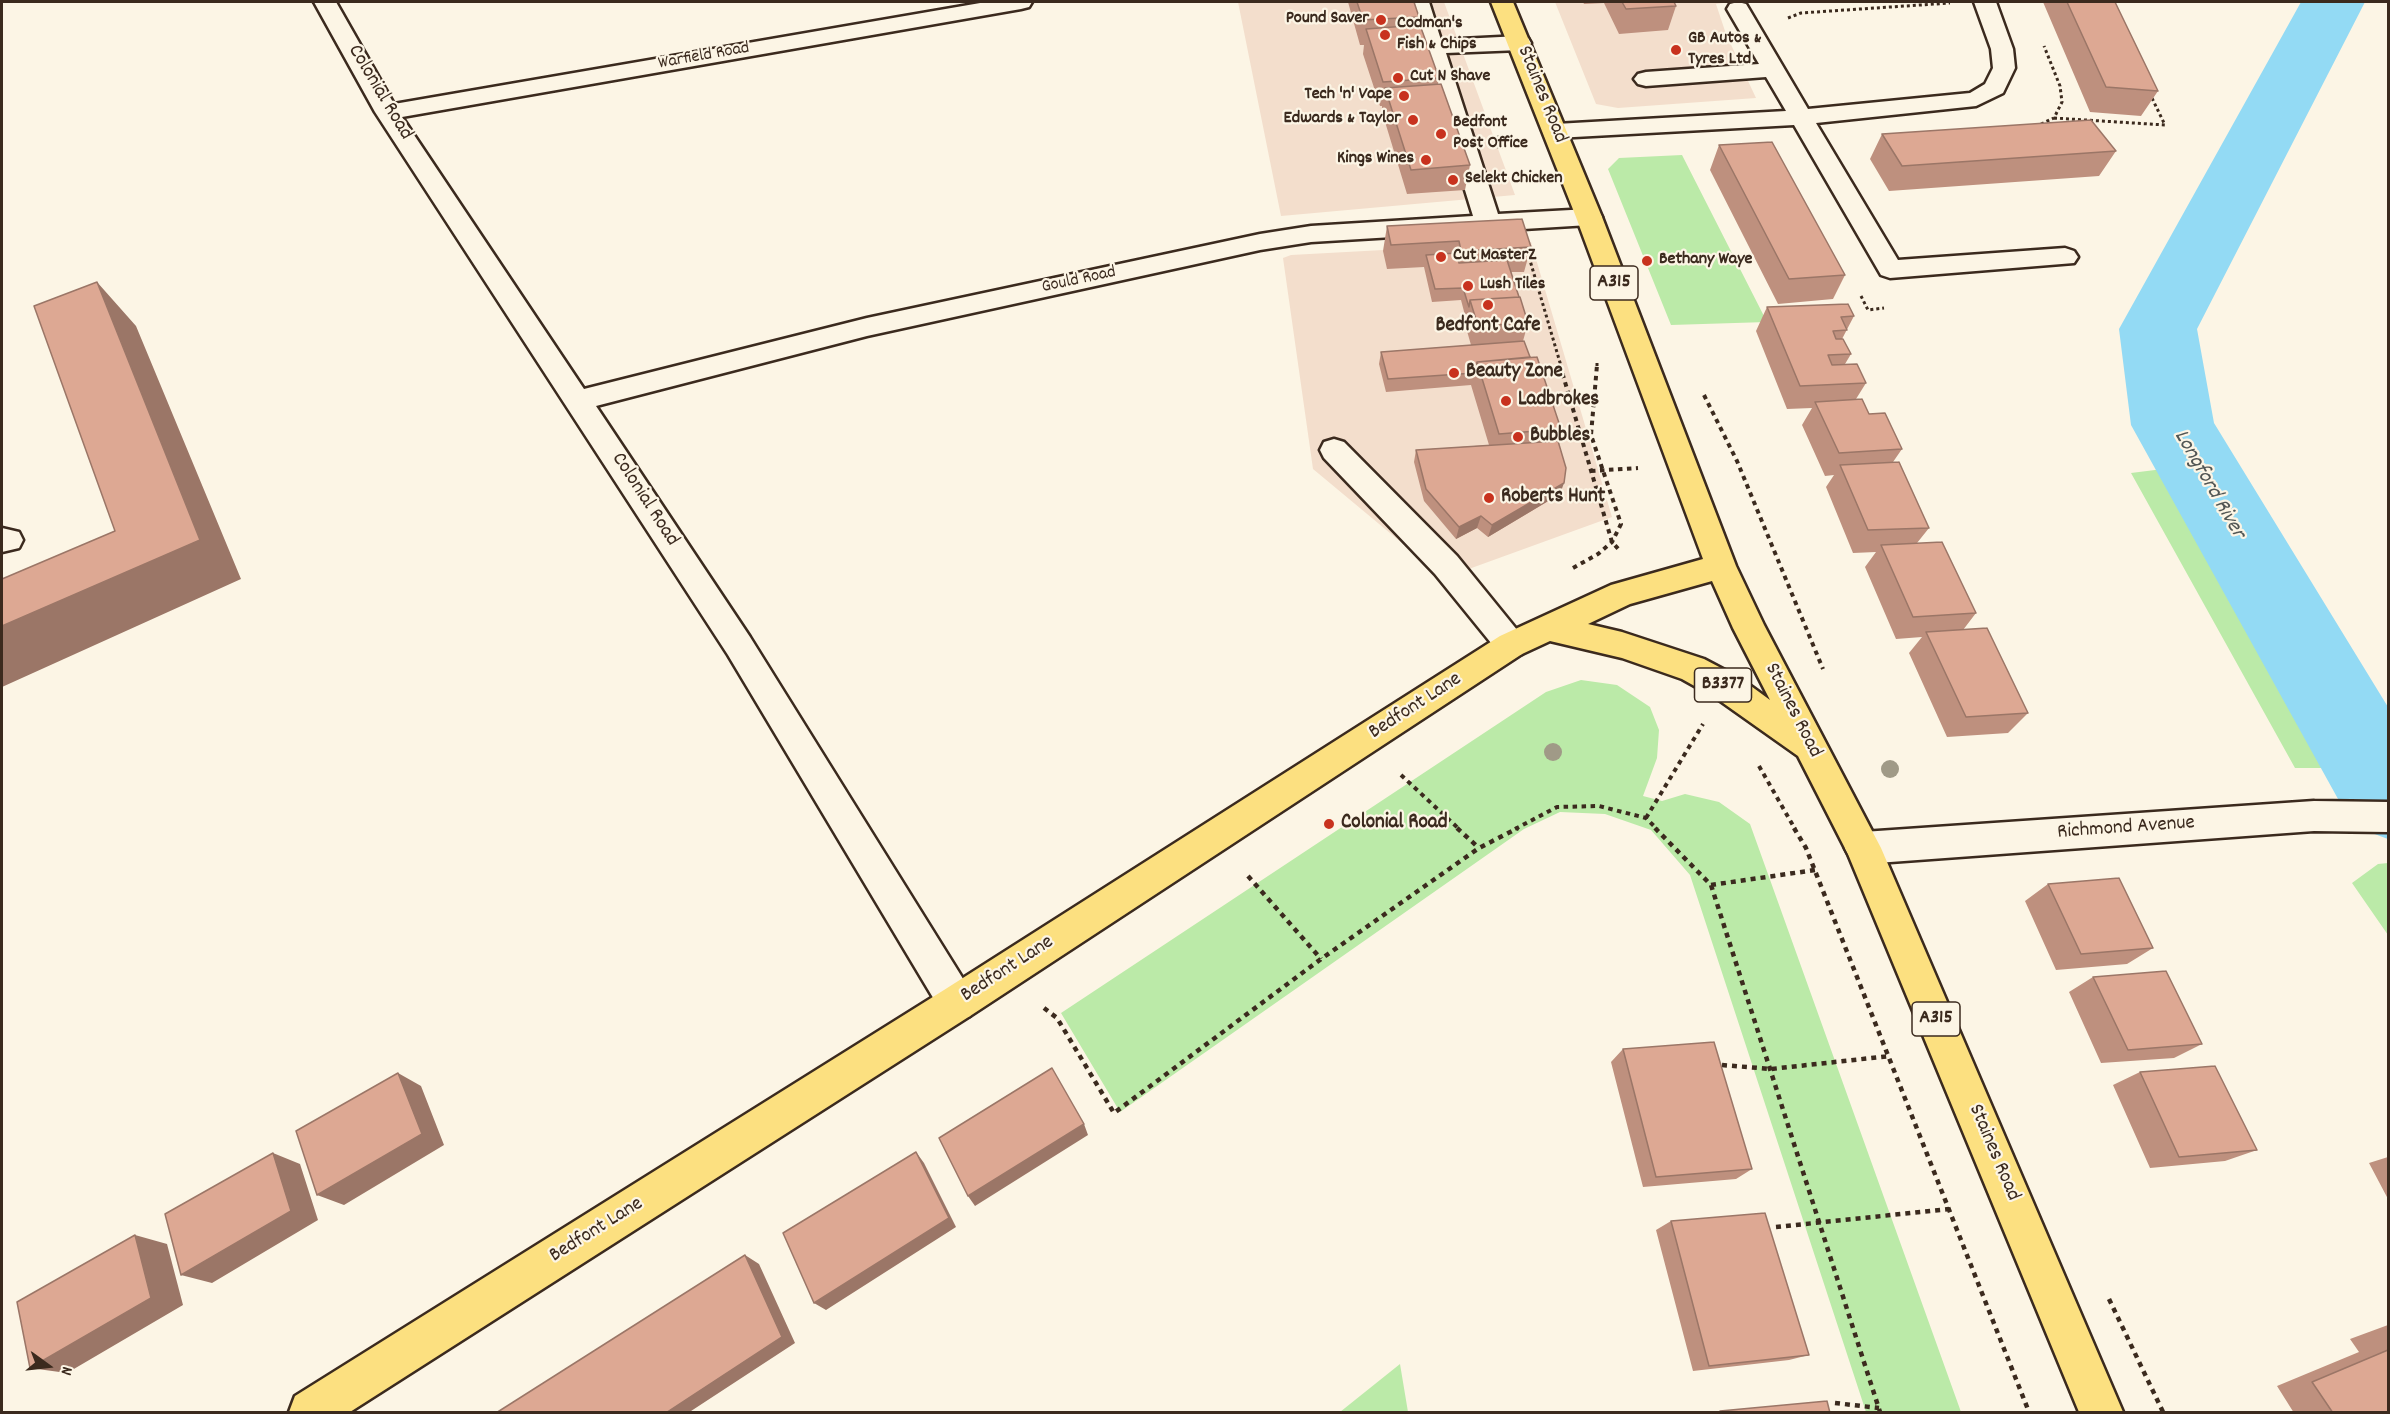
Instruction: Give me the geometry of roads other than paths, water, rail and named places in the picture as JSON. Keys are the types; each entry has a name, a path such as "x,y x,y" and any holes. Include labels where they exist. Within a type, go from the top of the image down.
{"main road":[{"name":"Staines Road","path":"1502,2 1556,131 1721,566 1749,628 1863,848 2101,1413"},
{"name":"Bedfont Lane","path":"311,1413 957,1003 1511,645 1622,594 1721,566"},
{"name":"B3377","path":"1548,628 1622,645 1693,669 1728,688 1811,748"}],"street":[{"name":"Colonial Road","path":"325,2 387,112 739,646 957,1003"},
{"name":"Warfield Road","path":"387,112 1021,2"},
{"path":"1418,2 1488,223"},
{"path":"1556,131 1800,117 1976,99 1995,88 2004,68 2002,49 1985,2"},
{"path":"1738,9 1890,269 2065,256"},
{"path":"1432,47 1520,43"},
{"path":"1646,79 1774,70"},
{"name":"Gould Road","path":"578,401 867,327 1260,242 1311,234 1589,217"},
{"path":"1334,450 1446,565 1511,645"},
{"name":"Richmond Avenue","path":"1863,848 2314,816 2388,817"}],"waterway":[{"name":"Longford River","path":"2333,2 2158,329 2173,425 2388,795"}],"place":[{"name":"Pound Saver","path":"1381,20"},
{"name":"Codman's Fish & Chips","path":"1385,35"},
{"name":"GB Autos & Tyres Ltd","path":"1676,50"},
{"name":"Cut N Shave","path":"1398,78"},
{"name":"Tech 'n' Vape","path":"1404,96"},
{"name":"Edwards & Taylor","path":"1413,120"},
{"name":"Bedfont Post Office","path":"1441,134"},
{"name":"Kings Wines","path":"1426,160"},
{"name":"Selekt Chicken","path":"1453,180"},
{"name":"Cut MasterZ","path":"1441,257"},
{"name":"Bethany Waye","path":"1647,261"},
{"name":"Lush Tiles","path":"1468,286"},
{"name":"Bedfont Cafe","path":"1488,305"},
{"name":"Beauty Zone","path":"1454,373"},
{"name":"Ladbrokes","path":"1506,401"},
{"name":"Bubbles","path":"1518,437"},
{"name":"Roberts Hunt","path":"1489,498"},
{"name":"Colonial Road","path":"1329,824"}]}
